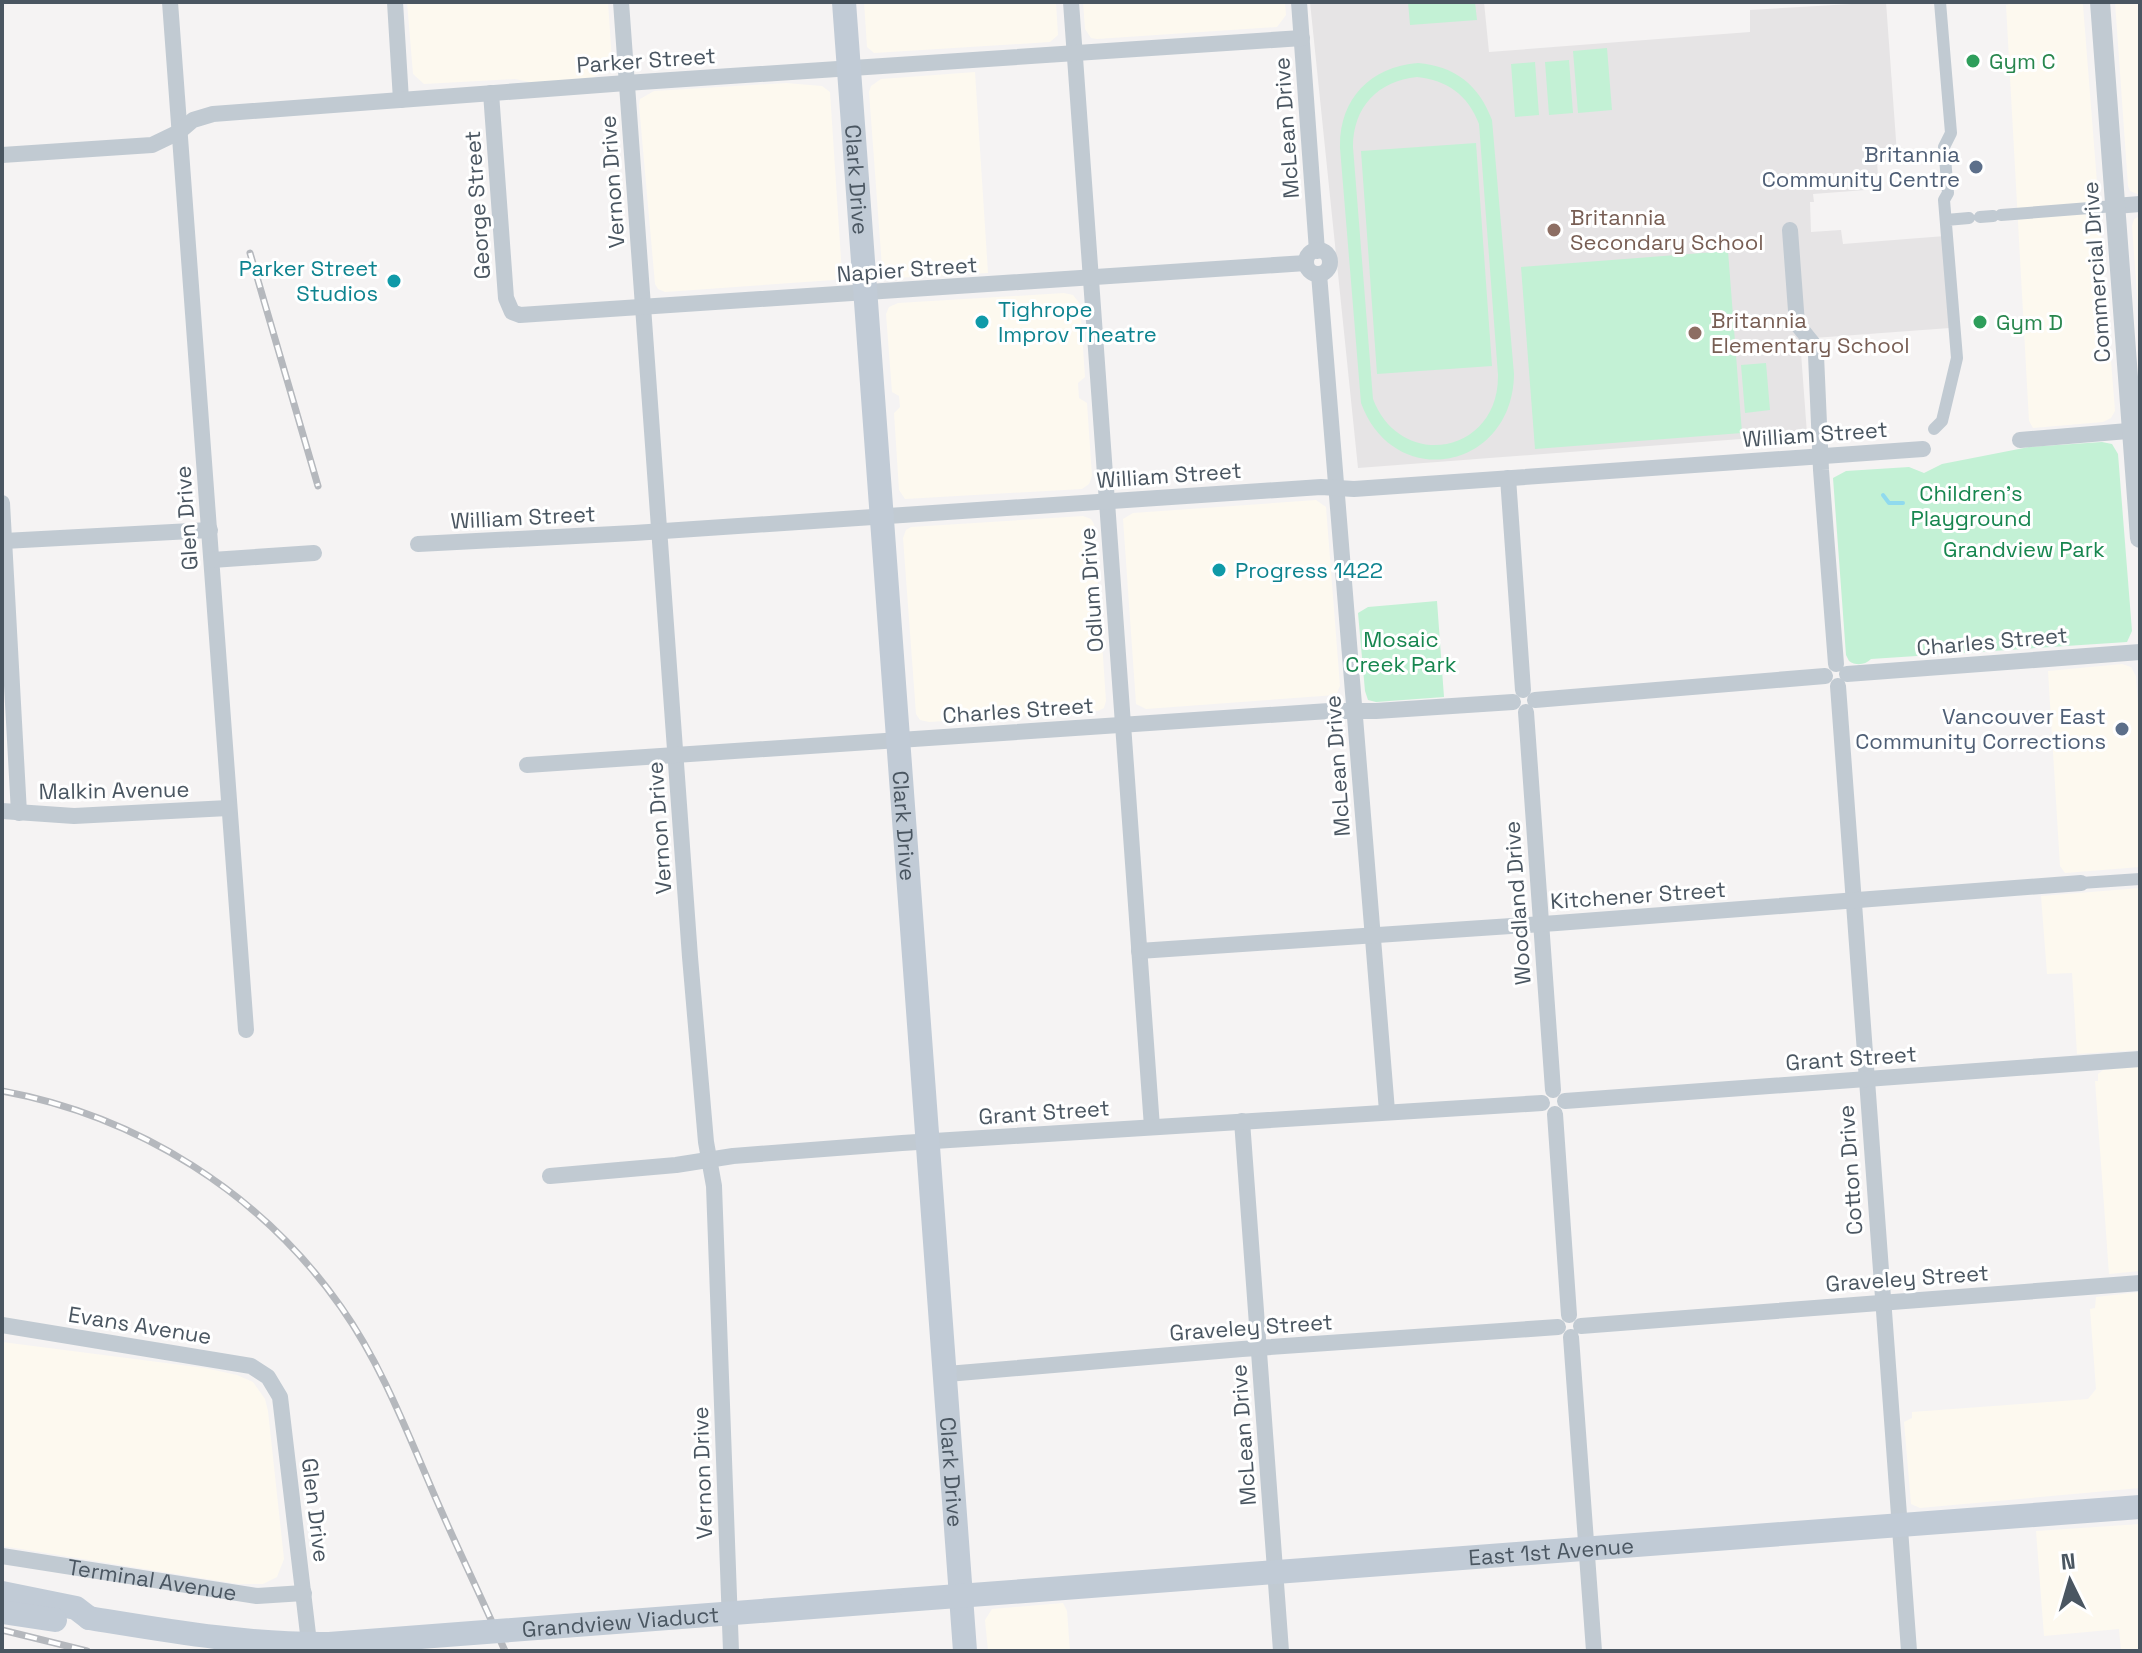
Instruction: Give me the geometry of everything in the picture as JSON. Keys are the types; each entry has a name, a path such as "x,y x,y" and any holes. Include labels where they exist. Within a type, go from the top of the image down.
{"main road":[{"name":"Clark Drive","path":"844,2 965,1651"},
{"name":"East 1st Avenue","path":"961,1596 2140,1507"},
{"name":"Terminal Avenue","path":"2,1593 76,1608 89,1618"},
{"name":"Grandview Viaduct","path":"89,1618 224,1640 285,1645 329,1644 961,1596"},
{"path":"2,1612 70,1622 89,1618"}],"street":[{"name":"Glen Drive","path":"170,2 246,1030"},
{"path":"395,2 401,100"},
{"name":"Vernon Drive","path":"621,2 675,754 717,1225 731,1651"},
{"name":"Odlum Drive","path":"1071,2 1152,1127"},
{"name":"McLean Drive","path":"1299,2 1314,263 1337,488 1387,1111"},
{"path":"1934,429 1942,421 1957,358 1944,200 1948,193 1944,147 1951,133 1940,2"},
{"name":"Commercial Drive","path":"2100,2 2136,431 2140,538"},
{"name":"Parker Street","path":"2,155 152,145 179,132 193,120 213,114 1302,38"},
{"name":"George Street","path":"491,93 506,298 512,312"},
{"path":"1946,220 2140,204"},
{"name":"Cotton Drive","path":"1790,230 1797,324 1814,345 1816,355 1836,675 1909,1651"},
{"name":"Napier Street","path":"512,312 529,316 1314,263"},
{"path":"2020,440 2136,431"},
{"name":"William Street","path":"418,544 1508,478 1923,449"},
{"name":"Woodland Drive","path":"1508,478 1594,1651"},
{"path":"2,503 10,812"},
{"path":"4,541 210,530"},
{"path":"212,560 314,553"},
{"name":"Charles Street","path":"527,765 1524,701 2140,652"},
{"name":"Malkin Avenue","path":"10,812 126,815 228,808"},
{"name":"Kitchener Street","path":"1139,951 2140,879"},
{"name":"Grant Street","path":"550,1176 929,1141 1554,1102 2140,1059"},
{"name":"McLean Drive","path":"1242,1121 1281,1651"},
{"name":"Graveley Street","path":"947,1374 2140,1283"},
{"name":"Evans Avenue","path":"2,1325 251,1366 268,1377"},
{"name":"Glen Drive","path":"268,1377 280,1397 310,1651"},
{"name":"Terminal Avenue","path":"2,1556 257,1596 304,1593"}],"shaded area":[{"path":"407,2 608,2 612,61 605,71 592,78 534,83 515,79 424,84 413,74"},
{"path":"864,2 1056,2 1058,35 1050,42 874,53 867,47"},
{"path":"1083,2 1285,2 1286,15 1277,27 1097,39 1091,38 1085,29"},
{"name":"Britannia Secondary School","path":"1310,2 1484,2 1489,52 1750,32 1750,10 1886,2 1897,154 1890,155 1890,160 1877,162 1879,189 1813,194 1814,202 1810,202 1811,232 1841,230 1843,244 1945,236 1950,328 1800,339 1807,434 1358,468"},
{"path":"2016,2 2082,2 2083,5 2115,411 2111,418 2103,422 2033,428 2029,421 2006,5"},
{"path":"2115,2 2140,2 2140,195 2130,191 2128,186"},
{"path":"975,72 988,273 895,278 882,267 871,86 881,79"},
{"path":"786,83 822,86 830,92 842,274 834,280 665,292 658,289 655,284 640,99 654,91"},
{"path":"2140,216 2140,337 2132,226 2134,219"},
{"path":"1064,293 1073,295 1080,304 1085,377 1078,383 1079,398 1087,403 1092,476 1089,484 1082,489 905,499 899,490 894,413 900,407 899,396 892,392 886,314 889,307 898,303"},
{"path":"1316,500 1326,507 1340,686 1336,695 1146,709 1136,704 1123,519 1133,513"},
{"path":"1083,516 1094,524 1104,708 1098,711 929,722 920,720 916,714 903,538 906,530 911,527"},
{"path":"2122,664 2131,667 2136,676 2140,734 2140,867 2065,873 2060,866 2048,671"},
{"path":"2140,888 2140,1050 2077,1054 2072,973 2047,974 2041,896"},
{"path":"2140,1067 2140,1271 2109,1274 2095,1081 2098,1081 2098,1074 2103,1070"},
{"path":"2140,1292 2140,1488 1920,1508 1911,1504 1904,1422 1912,1418 1912,1412 2088,1399 2096,1389 2090,1309 2095,1308 2096,1297"},
{"path":"2,1342 205,1368 253,1382 265,1399 268,1411 284,1559 277,1577 263,1584 238,1584 2,1546"},
{"path":"2140,1524 2140,1651 2121,1651 2119,1629 2044,1636 2036,1531"},
{"path":"1063,1603 1067,1611 1070,1651 988,1651 985,1620 992,1609"}],"green space":[{"path":"1408,2 1475,2 1477,20 1410,25"},
{"path":"1607,48 1612,110 1578,113 1573,51"},
{"path":"1569,60 1573,113 1549,115 1545,62"},
{"path":"1535,62 1539,115 1515,117 1511,64"},
{"path":"1418,63 1454,73 1473,87 1492,120 1514,374 1508,406 1494,432 1474,449 1450,458 1424,459 1399,450 1377,432 1361,403 1341,131 1351,101 1360,89 1385,71","holes":["1417,77 1447,86 1462,97 1479,124 1498,375 1494,402 1483,422 1466,437 1446,444 1425,444 1404,437 1386,422 1373,399 1353,147 1358,120 1370,98 1403,80"]},
{"path":"1476,143 1492,366 1377,374 1361,151"},
{"path":"1728,251 1742,433 1535,449 1521,267"},
{"path":"1766,363 1770,410 1745,413 1741,365"},
{"name":"Grandview Park","path":"2112,444 2118,454 2132,631 2127,642 1871,659 1860,664 1849,661 1846,655 1833,478 1846,471 1909,467 1924,473 1942,464 2029,447"},
{"name":"Mosaic Creek Park","path":"1437,601 1444,697 1368,700 1358,613 1368,607"}],"waterway":[{"path":"1883,495 1889,503 1903,503"}],"railway":[{"path":"250,253 318,486"},
{"path":"2,1091 101,1119 148,1140 234,1195 309,1266 341,1307 383,1379 505,1651"},
{"path":"2,1630 87,1651"}],"place":[{"name":"Gym C","path":"1973,61"},
{"name":"Britannia Community Centre","path":"1976,167"},
{"name":"Britannia Secondary School","path":"1554,230"},
{"name":"Parker Street Studios","path":"394,281"},
{"name":"Tighrope Improv Theatre","path":"982,322"},
{"name":"Gym D","path":"1980,322"},
{"name":"Britannia Elementary School","path":"1695,333"},
{"name":"Progress 1422","path":"1219,570"},
{"name":"Vancouver East Community Corrections","path":"2122,729"}],"park label":[{"name":"Children's Playground","path":"1971,506"}]}
